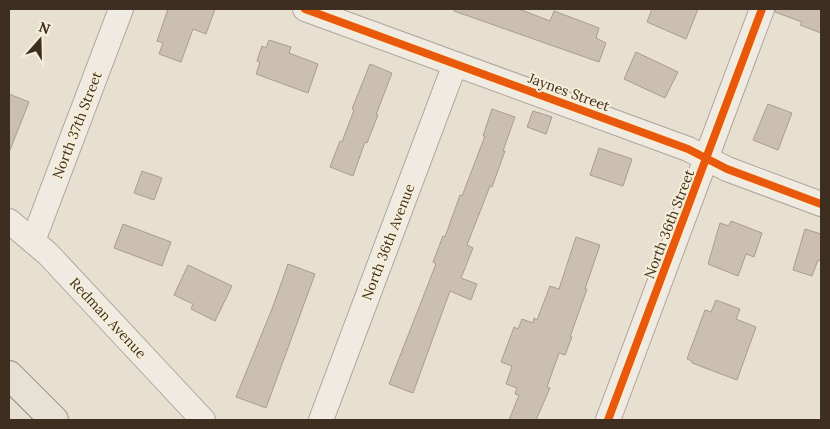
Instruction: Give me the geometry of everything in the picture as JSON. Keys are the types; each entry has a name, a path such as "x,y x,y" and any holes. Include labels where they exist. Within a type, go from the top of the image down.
{"main road":[{"path":"9,375 54,420"}],"street":[{"name":"North 37th Street","path":"34,241 121,9"},
{"name":"Jaynes Street","path":"305,9 688,149 727,169 821,204"},
{"name":"North 36th Street","path":"608,420 762,9"},
{"name":"North 36th Avenue","path":"320,420 455,64"},
{"name":"Redman Avenue","path":"9,221 48,254 203,420"}],"building":[{"path":"168,9 215,9 206,34 193,29 181,62 159,54 163,43 157,41"},
{"path":"454,9 519,9 550,21 554,11 599,28 596,38 606,43 599,62 454,11"},
{"path":"652,9 698,9 686,39 647,22"},
{"path":"775,9 821,9 821,33 800,25 802,22 775,12"},
{"path":"269,40 291,47 289,53 318,64 308,93 256,74 260,62 257,61 262,46 266,48"},
{"path":"636,52 678,72 665,98 624,79"},
{"path":"370,64 392,73 376,115 378,115 367,143 365,142 353,176 330,167 340,141 342,142 354,110 352,109"},
{"path":"9,94 29,102 10,150 9,150"},
{"path":"768,104 792,113 778,150 753,140"},
{"path":"492,109 515,117 492,187 490,186 467,245 473,248 461,278 477,284 471,300 450,291 413,393 389,384 436,264 433,262 443,236 445,237 460,195 462,196 485,136 483,136"},
{"path":"533,111 552,117 546,134 527,127"},
{"path":"599,148 632,159 623,186 590,175"},
{"path":"142,171 162,178 154,200 134,193"},
{"path":"731,221 762,233 754,257 746,254 738,276 708,264 720,223 729,226"},
{"path":"123,224 171,242 162,266 114,248"},
{"path":"805,229 821,234 821,261 818,260 812,276 793,270"},
{"path":"576,237 600,245 570,337 572,337 565,355 559,353 547,387 550,388 536,420 509,420 519,395 515,394 517,388 506,384 512,366 501,362 514,327 518,329 522,319 533,323 534,318 537,320 550,286 559,289"},
{"path":"288,264 315,274 266,408 236,397"},
{"path":"188,265 232,286 215,321 191,309 193,304 174,295"},
{"path":"716,300 740,309 736,319 756,327 737,380 692,363 692,361 687,359 705,310 711,312"}],"cycle path":[{"path":"305,9 688,149 727,169 821,204"},
{"path":"608,420 762,9"}]}
